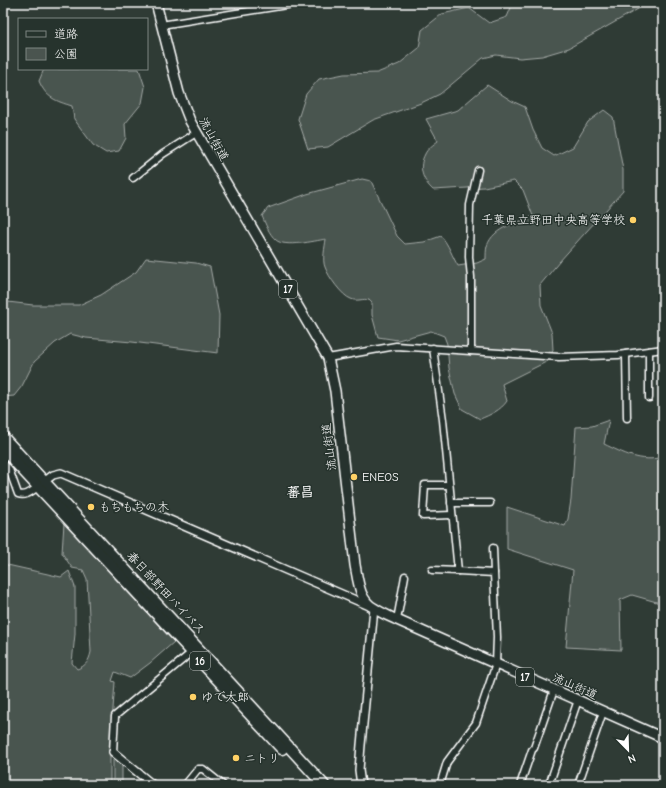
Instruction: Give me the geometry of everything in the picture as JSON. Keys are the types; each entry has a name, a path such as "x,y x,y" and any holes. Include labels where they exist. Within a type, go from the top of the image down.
{"highway":[{"name":"春日部野田バイパス","path":"3,437 41,484 192,652 316,785"},
{"name":"春日部野田バイパス","path":"3,449 41,484 324,785"}],"main road":[{"name":"流山街道","path":"156,3 179,94 196,133 328,358 335,392 358,580 365,601 374,608 397,620 663,738"}],"street":[{"path":"161,25 299,3"},
{"path":"133,178 163,154 196,133"},
{"path":"471,351 471,277 469,257 470,205 478,170"},
{"path":"328,358 396,346 559,357 626,354 663,349"},
{"path":"434,348 443,420 458,571"},
{"path":"649,350 649,398"},
{"path":"626,354 627,418"},
{"path":"3,463 9,469 18,494 25,495 30,493 53,475 61,473 374,608 359,770 361,785"},
{"path":"449,485 425,485 423,516 452,515"},
{"path":"451,503 490,503"},
{"path":"440,785 447,762 476,723 496,664 497,637 493,548"},
{"path":"432,570 494,573"},
{"path":"397,620 405,576"},
{"path":"153,785 112,752 115,716 192,652"},
{"path":"520,785 554,690"},
{"path":"549,785 578,700"},
{"path":"578,785 604,712"},
{"path":"185,785 200,768 223,785"}],"green space":[{"path":"513,3 645,3 638,9 569,48 542,56 520,58 496,55 483,58 440,94 421,103 373,120 328,147 308,149 298,119 306,94 319,79 344,74 377,73 399,64 419,48 422,30 442,14 469,8 489,23 507,17"},
{"path":"44,70 139,70 145,87 142,103 125,124 126,138 119,151 106,153 93,145 74,119 72,106 48,95 39,81"},
{"path":"487,85 512,101 525,107 533,130 542,148 554,156 573,147 588,122 604,110 613,117 623,170 623,191 540,285 541,305 552,333 553,350 548,361 502,384 507,401 498,410 480,419 462,409 455,394 449,368 447,344 444,336 431,331 398,340 378,337 372,315 372,303 369,300 356,300 347,297 332,280 327,271 324,264 326,239 293,244 280,242 271,235 262,216 268,208 307,194 362,179 371,181 397,236 405,244 424,242 441,236 458,266 477,263 486,259 487,246 490,239 495,234 507,226 533,216 523,190 514,181 484,187 433,190 424,178 422,173 422,164 426,152 438,141 426,119 458,110"},
{"path":"146,258 196,263 210,267 219,315 218,353 132,342 86,338 70,334 55,343 34,362 22,386 14,396 3,397 3,299 8,302 33,305 79,305 101,295 136,272"},
{"path":"609,420 604,444 625,454 640,458 655,459 663,457 663,606 660,603 632,595 620,600 621,650 566,647 573,570 507,549 507,507 565,526 568,519 571,500 576,427 592,426"},
{"path":"64,523 174,642 130,678 115,672 112,681 115,682 110,749 110,785 3,785 3,564 61,577 69,571 75,587 75,634 72,663 77,669 87,663 91,652 87,579 83,570 72,568 62,553"},
{"path":"113,759 122,764 122,785 113,785"}],"place":[{"name":"千葉県立野田中央高等学校","path":"633,220"},
{"name":"ENEOS","path":"354,477"},
{"name":"もちもちの木","path":"91,507"},
{"name":"ゆで太郎","path":"193,697"},
{"name":"ニトリ","path":"236,758"}],"district":[{"name":"蕃昌","path":"300,492"}]}
